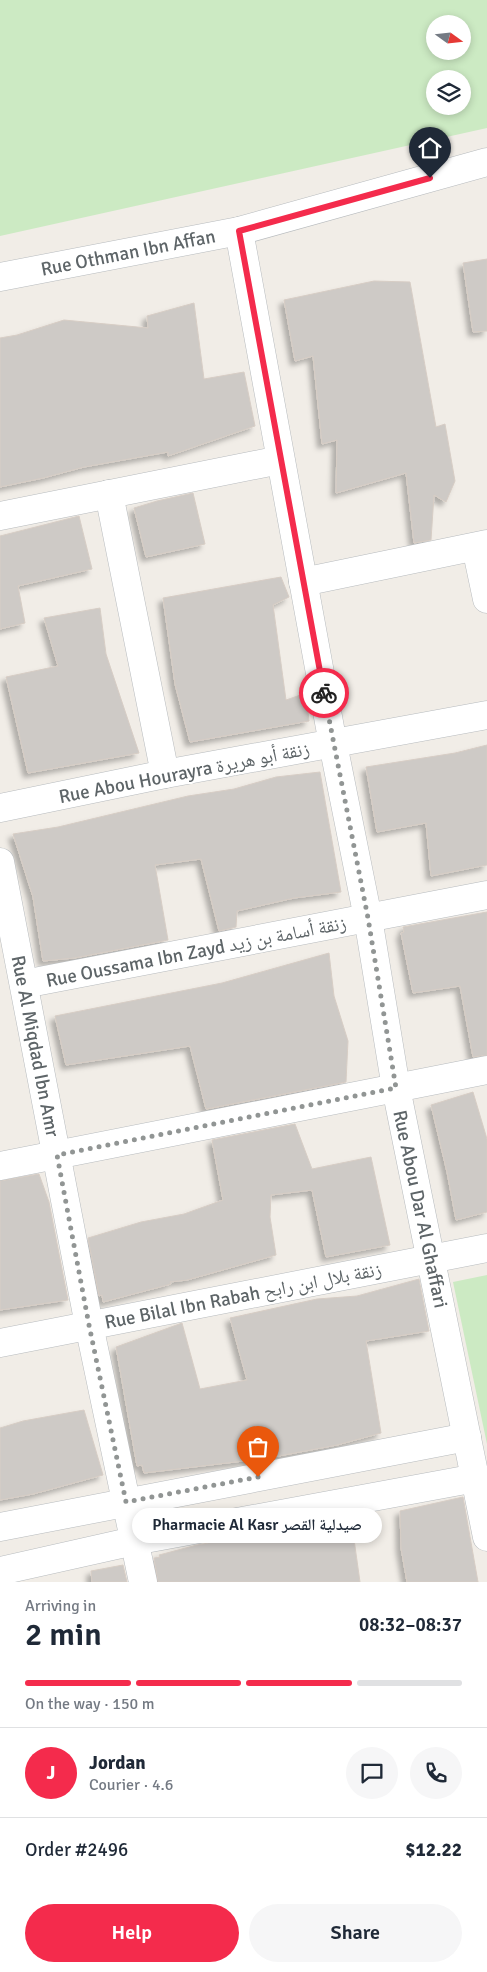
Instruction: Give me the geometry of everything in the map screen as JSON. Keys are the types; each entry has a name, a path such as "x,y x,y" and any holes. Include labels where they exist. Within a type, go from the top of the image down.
{"street":[{"name":"Rue Othman Ibn Affan","path":"0,277 239,231 487,162"},
{"name":"Rue Abou Dar Al Ghaffari","path":"239,231 333,744 368,918 396,1088 487,1537"},
{"path":"0,516 280,460"},
{"path":"108,494 165,774"},
{"path":"303,582 482,545 487,599"},
{"name":"Rue Abou Hourayra زنقة أبو هريرة","path":"0,808 165,774 487,715"},
{"name":"Rue Al Miqdad Ibn Amr","path":"0,862 89,1325 143,1582"},
{"name":"Rue Oussama Ibn Zayd زنقة أسامة بن زيد","path":"24,984 487,895"},
{"path":"0,1166 487,1070"},
{"name":"Rue Bilal Ibn Rabah زنقة بلال ابن رابح","path":"0,1343 487,1248"},
{"path":"0,1527 467,1437"},
{"path":"0,1571 134,1542 476,1478"}],"green space":[{"path":"0,0 487,0 487,128 0,236"},
{"path":"487,1275 487,1444 453,1282"}],"building":[{"path":"487,259 487,331 473,332 463,263"},
{"path":"374,281 410,282 436,427 445,424 455,481 446,502 434,495 431,540 414,543 406,473 336,493 337,440 322,444 313,356 295,361 284,300"},
{"path":"194,303 204,379 244,372 255,426 168,456 168,452 84,467 0,487 0,338 17,335 64,320 148,328 147,316"},
{"path":"193,493 205,544 146,557 134,508"},
{"path":"79,516 92,569 18,586 25,623 0,629 0,536"},
{"path":"281,577 289,597 273,605 286,700 306,693 309,721 190,742 175,684 163,598"},
{"path":"100,608 106,654 139,753 28,773 6,677 58,666 44,618"},
{"path":"487,745 487,865 431,876 426,823 377,832 366,767 455,753"},
{"path":"320,772 341,892 294,898 237,911 236,927 219,931 201,859 155,865 168,940 74,958 43,961 33,897 13,834 58,827 188,796 234,789 276,777"},
{"path":"487,912 487,1055 473,1057 460,986 413,993 401,933 404,932 403,927"},
{"path":"329,953 334,996 348,1041 346,1082 206,1109 190,1046 66,1065 55,1016 222,983"},
{"path":"473,1092 487,1139 487,1212 456,1220 431,1105"},
{"path":"295,1124 312,1169 371,1157 390,1245 326,1257 312,1190 271,1195 270,1217 276,1255 187,1280 170,1282 171,1284 103,1302 102,1295 99,1296 88,1238 141,1222 184,1214 223,1200 212,1140"},
{"path":"39,1174 49,1202 68,1300 0,1310 0,1181"},
{"path":"419,1279 429,1331 366,1341 381,1433 337,1445 268,1458 144,1473 142,1465 137,1466 116,1347 182,1323 200,1389 247,1380 230,1318 317,1299 357,1296"},
{"path":"84,1410 103,1475 33,1494 0,1500 0,1428 23,1421"},
{"path":"463,1497 478,1582 407,1582 401,1548 400,1511"},
{"path":"351,1518 360,1582 158,1582 154,1558 160,1557 159,1555 197,1545"},
{"path":"123,1565 127,1582 92,1582 91,1571"}],"way so far":[{"path":"258,1477 126,1502 89,1325 57,1155 396,1088 368,918 324,693"}],"place":[{"name":"Pharmacie Al Kasr صيدلية القصر","path":"258,1477"}],"route":[{"path":"324,693 239,231 430,178"}]}
